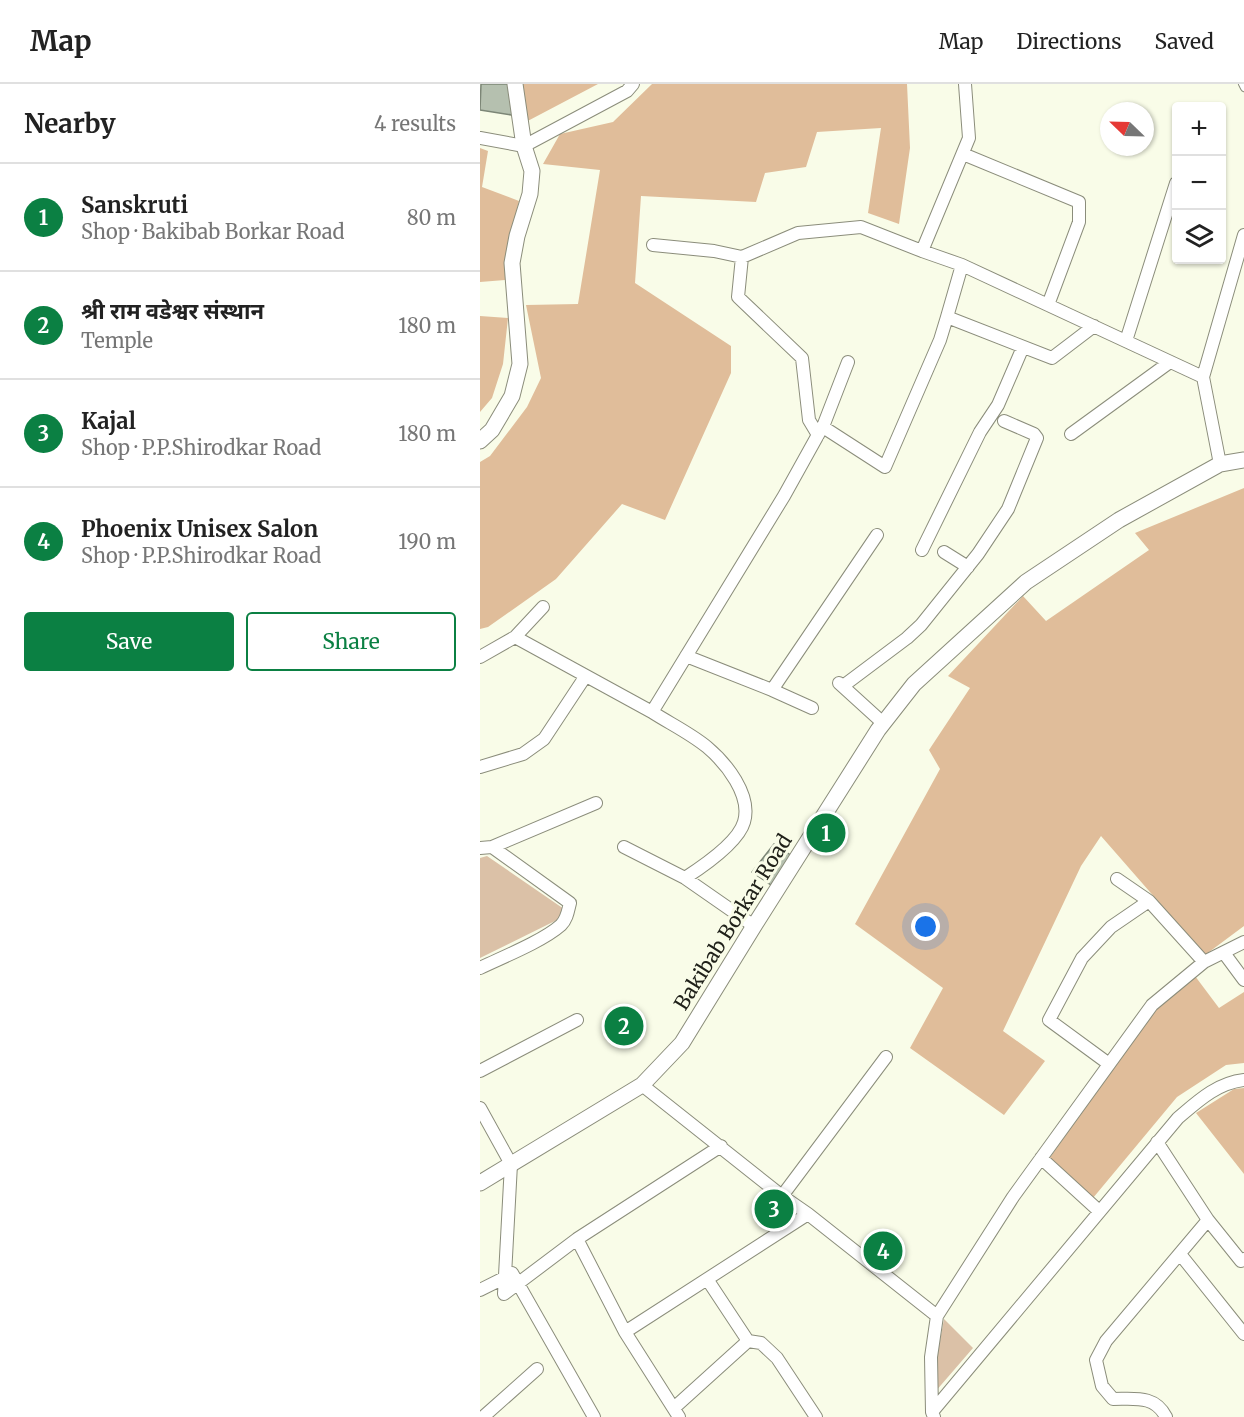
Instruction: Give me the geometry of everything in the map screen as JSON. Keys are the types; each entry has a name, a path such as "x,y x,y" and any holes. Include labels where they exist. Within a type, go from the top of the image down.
{"street":[{"path":"480,441 492,430 512,396 520,364 512,263 517,236 530,194 532,171 524,146 515,84"},
{"path":"480,138 524,146 627,91 633,84"},
{"path":"922,251 969,138 966,84"},
{"path":"963,154 1078,202 1079,222 1048,305"},
{"path":"1126,341 1172,196"},
{"path":"653,245 714,251 742,257 798,233 861,227 962,265 1203,377"},
{"path":"1220,464 1203,377 1244,235"},
{"path":"742,257 738,297 802,358 809,420 820,431 885,467 940,340 962,265"},
{"path":"947,317 1052,358 1094,326"},
{"path":"922,550 980,432 998,405 1023,347"},
{"path":"652,712 784,496 820,431 849,362"},
{"path":"1071,434 1170,362"},
{"path":"883,723 841,684 907,638 921,625 968,567 1008,509 1037,438 1034,434 1004,421"},
{"name":"Bakibab Borkar Road","path":"480,1183 642,1084 682,1043 883,723 914,684 1026,582 1119,520 1220,464 1244,460"},
{"path":"772,690 877,535"},
{"path":"944,552 968,567"},
{"path":"480,657 515,637 543,607"},
{"path":"515,637 652,712 707,747 729,770 744,799 744,822 730,843 710,862 685,878"},
{"path":"686,656 812,708"},
{"path":"480,767 523,754 544,739 585,677"},
{"path":"486,848 596,803"},
{"path":"624,847 685,878 754,926"},
{"path":"480,968 530,944 561,925 567,916 570,903 486,848"},
{"path":"1117,879 1149,901 1204,962"},
{"path":"1109,1064 1049,1020 1082,958 1111,927 1149,901"},
{"path":"933,1414 931,1357 937,1316 1001,1215 1152,1005 1204,962 1244,942"},
{"path":"1224,953 1244,980"},
{"path":"480,1071 577,1020"},
{"path":"782,1196 886,1057"},
{"path":"933,1414 1178,1118 1208,1093 1231,1081 1244,1080"},
{"path":"642,1084 937,1316"},
{"path":"480,1108 511,1164 504,1294"},
{"path":"1157,1142 1208,1220 1240,1261 1244,1259"},
{"path":"504,1294 577,1239 721,1146"},
{"path":"1041,1158 1099,1211"},
{"path":"625,1332 808,1214"},
{"path":"1166,1417 1162,1410 1148,1400 1113,1399 1102,1386 1096,1360 1106,1341 1208,1220"},
{"path":"577,1239 625,1332 677,1412 748,1341"},
{"path":"1180,1254 1244,1334"},
{"path":"504,1294 512,1273"},
{"path":"480,1290 512,1273"},
{"path":"512,1273 594,1417"},
{"path":"708,1279 748,1341 761,1343 777,1358 816,1417"},
{"path":"483,1417 537,1369"}],"shaded area":[{"path":"519,84 598,84 522,124"},
{"path":"652,84 907,84 910,148 899,224 868,213 881,128 817,132 806,167 765,173 756,202 641,196 635,283 731,346 731,373 665,520 622,504 556,579 488,627 480,629 480,462 490,456 527,407 541,378 526,305 578,304 600,170 543,164 560,134 613,122"},
{"path":"480,148 488,151 482,187 519,201 508,247 505,280 480,282"},
{"path":"480,316 508,318 503,364 492,398 480,412"},
{"path":"1244,488 1244,926 1205,955 1101,836 1081,866 1003,1031 1045,1061 1004,1115 910,1048 943,988 855,924 940,769 929,750 970,688 948,676 1023,596 1046,621 1149,550 1135,533"},
{"path":"487,856 564,909 559,919 480,958 480,858"},
{"path":"1195,976 1219,1008 1244,992 1244,1063 1226,1065 1177,1097 1093,1198 1049,1159 1151,1013"},
{"path":"1244,1088 1244,1174 1196,1113 1234,1089"},
{"path":"944,1319 973,1348 935,1392 938,1351"}],"building":[{"path":"481,84 511,84 512,115 480,110"},
{"path":"774,844 792,856 771,885 752,872"}],"place":[{"name":"Sanskruti","path":"826,833"},
{"name":"श्री राम वडेश्वर संस्थान","path":"624,1026"},
{"name":"Kajal","path":"774,1209"},
{"name":"Phoenix Unisex Salon","path":"883,1251"}]}
